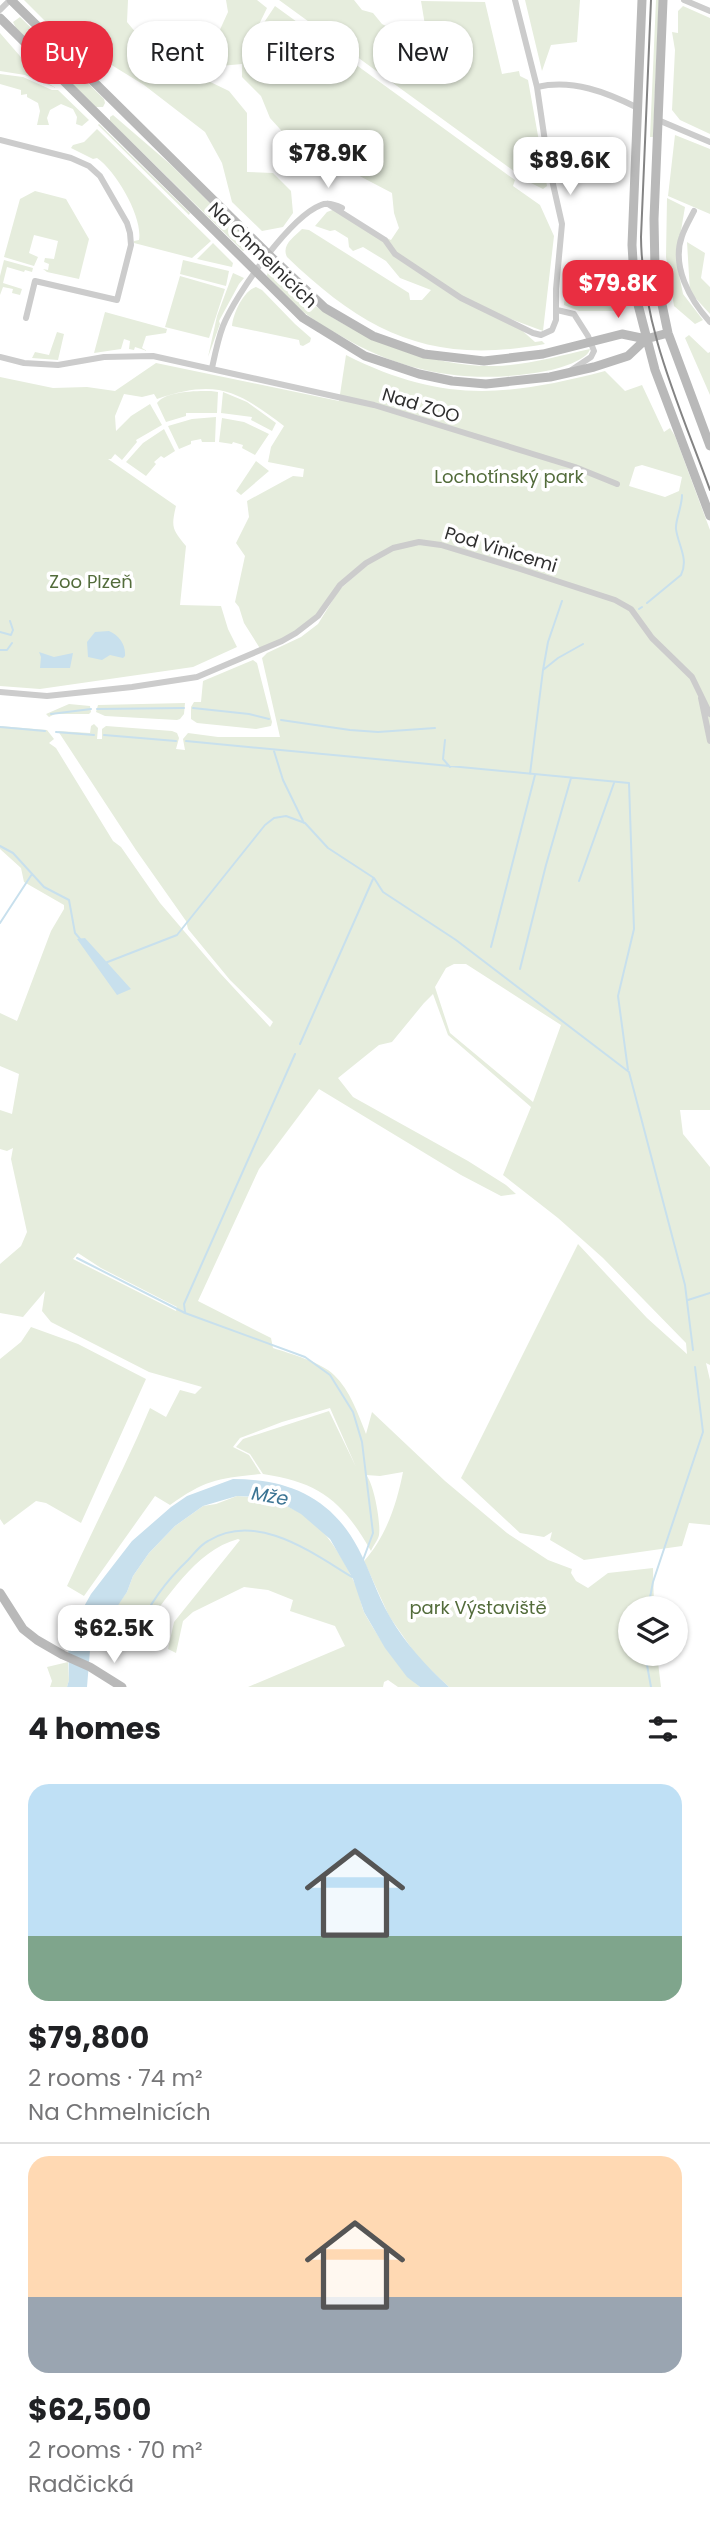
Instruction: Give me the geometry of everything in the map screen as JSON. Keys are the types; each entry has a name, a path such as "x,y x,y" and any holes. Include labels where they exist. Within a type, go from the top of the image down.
{"street":[{"path":"0,10 11,0"},
{"name":"Na Chmelnicích","path":"11,0 325,308 373,336 424,354 484,361 543,355 622,334 646,339 668,333"},
{"path":"328,204 384,240 395,254 450,291 515,326 533,333 547,334 555,325 562,225 548,163 537,87 515,0"},
{"path":"642,0 632,257 635,293 646,339 710,516"},
{"path":"663,0 655,271 668,333 710,446"},
{"path":"684,0 710,11"},
{"name":"Na Chmelnicích","path":"0,18 303,318 365,356 419,374 486,384 565,374 628,356 646,339"},
{"path":"537,87 559,84 581,86 606,93 638,108"},
{"path":"658,120 710,142"},
{"path":"0,140 71,158 89,166 100,176 130,233 131,245 117,300 35,281 26,318"},
{"path":"212,368 223,327 237,297 268,254 317,207 328,204 342,208"},
{"path":"694,211 681,238 678,257 688,294 710,322"},
{"path":"557,310 574,314 591,342 594,354 565,374"},
{"name":"Nad ZOO","path":"0,357 24,363 58,365 104,357 153,356 212,368 374,405 576,467 617,484"},
{"name":"Pod Vinicemi","path":"0,692 47,696 198,677 289,637 318,616 340,585 366,563 393,548 419,542 441,545 615,600 631,609 652,638 692,677 710,714"},
{"name":"Pod Vinicemi","path":"701,692 710,741"},
{"path":"0,1593 23,1629 63,1655 90,1667 122,1687"}],"green space":[{"path":"24,0 128,0 127,75 113,66 113,21 45,21"},
{"path":"226,0 257,0 267,8 261,21 242,21 242,64 228,65 228,21 224,21 228,12"},
{"path":"279,0 354,0 362,10 373,13 380,21 373,21 373,68 359,58 359,21 308,21"},
{"path":"525,0 580,0 577,42 551,45 542,71"},
{"path":"656,0 659,0 653,137 650,137"},
{"path":"421,1 485,2 502,74 519,71 520,76 528,80 547,186 543,189 529,182 394,84 473,84 473,21 424,21"},
{"path":"275,6 296,21 265,21"},
{"path":"683,6 710,18 710,134 680,120 672,110 675,50 672,32 678,33 678,11"},
{"path":"20,17 24,21 21,21 21,33 16,28 13,22"},
{"path":"0,33 21,57 21,74 0,71"},
{"path":"359,67 373,77 373,84 383,84 515,180 513,186 540,205 554,236 543,331 508,318 535,342 542,341 545,344 468,350 435,346 374,324 316,284 287,257 289,242 302,229 309,230 409,293 410,300 422,300 431,290 400,278 386,261 363,247 353,251 349,247 348,238 335,230 315,226 327,212 338,208 369,230 391,240 399,228 392,193 289,139 270,118 261,96 249,84 359,84"},
{"path":"0,74 21,77 21,84 39,84 58,90 89,120 82,126 76,124 77,117 73,109 61,104 50,110 47,118 49,125 37,125 40,111 38,103 27,97 27,94 21,95 21,90 0,84"},
{"path":"73,84 89,84 104,99 103,107 96,107"},
{"path":"214,84 229,91 247,113 247,172 273,173 291,191 293,213 283,227 262,231 232,202 222,163 205,132 144,85"},
{"path":"113,115 170,164 253,245 243,251 110,121"},
{"path":"98,125 190,213 189,215"},
{"path":"97,129 211,241 192,258 134,243 139,240 137,220 120,184 97,158 93,159 71,148 84,142"},
{"path":"675,135 710,149 710,214 668,196"},
{"path":"35,191 66,199 89,239 79,279 43,269 48,270 49,264 44,262 45,258 54,259 58,241 34,235 29,253 38,257 34,266 4,257 20,199"},
{"path":"667,198 685,207 676,260 683,294 703,320 695,324 674,306 666,257"},
{"path":"687,242 705,253 701,278 710,287 710,314 690,292"},
{"path":"213,243 233,263 232,267 197,259"},
{"path":"4,260 33,268 32,272 24,272 7,267 3,283 22,289 20,295 12,293 13,289 3,287 0,295 0,276"},
{"path":"183,260 229,271 226,286 180,274"},
{"path":"271,267 276,267 309,301 332,317 376,340 425,357 495,366 531,362 590,349 584,357 565,366 519,375 466,376 415,367 365,349 310,317 267,276"},
{"path":"233,273 244,278 219,321 208,357 217,316"},
{"path":"180,276 225,289 209,338 165,327"},
{"path":"566,285 571,287 572,300 578,302 598,286 607,292 597,299 601,305 615,304 615,296 620,294 619,307 617,311 579,311 564,305"},
{"path":"256,287 311,338 310,342 303,346 299,340 232,326 240,304 247,293"},
{"path":"105,312 167,329 166,333 146,336 142,348 147,351 135,347 134,350 129,349 130,341 124,339 121,349 94,353"},
{"path":"57,332 64,334 58,360 32,358 35,352 49,355"},
{"path":"689,335 710,352 710,395 685,338"},
{"path":"346,355 380,371 412,381 474,391 536,386 605,371 625,391 642,385 664,432 670,428 675,436 710,530 710,1110 680,1110 683,1134 710,1167 710,1365 706,1363 710,1380 710,1525 689,1523 682,1546 584,1560 550,1540 552,1532 544,1537 520,1533 461,1478 578,1244 647,1318 687,1354 686,1343 603,1258 503,1175 531,1107 448,1035 433,994 392,1042 379,1045 338,1078 353,1097 468,1161 516,1194 501,1196 461,1175 319,1089 259,1169 198,1301 271,1338 273,1348 328,1370 340,1381 349,1395 366,1434 372,1412 445,1481 507,1533 548,1560 572,1569 571,1573 576,1581 588,1588 608,1573 653,1568 654,1596 618,1596 618,1666 658,1666 661,1687 449,1687 419,1659 389,1616 364,1561 379,1541 390,1519 403,1472 380,1476 366,1475 374,1495 379,1522 379,1535 371,1551 350,1519 328,1497 300,1483 263,1474 250,1454 236,1447 243,1439 329,1411 356,1467 330,1408 240,1438 233,1447 249,1455 261,1474 203,1485 170,1505 155,1496 84,1596 67,1586 150,1408 166,1417 180,1390 195,1394 202,1387 149,1372 51,1322 42,1311 45,1291 23,1317 0,1313 0,1264 21,1246 27,1232 11,1159 13,1148 7,1151 0,1149 0,1110 12,1114 19,1074 0,1066 0,1013 17,1021 51,931 64,905 24,882 21,868 0,849 0,726 47,730 54,739 49,743 56,748 113,841 121,847 160,903 270,1027 273,1022 230,980 188,929 186,921 58,731 90,733 94,724 98,728 97,739 102,739 102,729 106,726 172,731 177,733 179,738 176,749 185,750 183,739 188,733 218,737 280,737 262,658 301,637 318,624 339,590 365,567 340,585 318,616 296,633 261,650 235,602 245,556 236,543 249,517 247,501 293,476 303,477 304,469 268,462 271,447 284,426 239,396 211,389 157,399 154,394 142,397 124,394 115,416 116,431 131,416 150,404 162,425 136,440 122,460 115,454 108,459 176,506 174,528 186,546 180,605 221,606 237,647 193,667 40,689 0,686 0,377 53,388 87,387 115,391 156,363 339,401","holes":["642,465 682,477 679,491 665,497 629,486 635,467","454,964 466,964 561,1025 533,1102 450,1033 435,987 446,968","78,1253 101,1268 177,1307 176,1311 73,1259"]},
{"path":"218,392 217,413 186,413 186,416 166,422 157,403 174,394"},
{"path":"223,392 247,402 276,423 272,431 251,420 252,417 221,413"},
{"path":"216,417 215,442 202,442 201,439 191,441 191,444 179,449 168,426 192,419"},
{"path":"222,418 244,422 269,434 255,455 242,448 243,445 219,442"},
{"path":"164,429 175,451 154,462 156,464 146,476 126,462 143,443"},
{"path":"256,461 269,471 241,495 236,491"},
{"path":"253,660 257,663 271,726 256,729 197,723 191,719 191,707 194,702 201,702 203,681"},
{"path":"185,703 184,714 177,720 105,716 96,712 98,705"},
{"path":"69,704 90,706 91,712 55,714 49,717 46,714"},
{"path":"31,1327 78,1344 146,1379 81,1523 46,1503 36,1501 4,1525 0,1519 0,1359 21,1342"},
{"path":"237,1496 280,1503 312,1521 325,1534 347,1568 357,1588 362,1608 376,1633 397,1663 420,1687 398,1687 388,1680 383,1687 248,1687 345,1646 335,1626 290,1611 293,1600 268,1590 244,1587 193,1612 183,1621 176,1653 168,1649 174,1622 240,1540 238,1539 222,1545 195,1565 139,1633 110,1615 127,1592 133,1576 149,1553 175,1526 203,1506"},
{"path":"68,1662 67,1687 50,1687 52,1681 47,1667"}],"water":[{"path":"109,631 121,641 125,656 123,658 110,655 102,660 88,657 87,642 95,632"},
{"path":"39,652 54,657 73,653 70,668 40,668"},
{"path":"85,938 131,989 117,995 77,939"},
{"name":"Mže","path":"233,1479 290,1487 306,1494 335,1516 358,1548 396,1627 432,1671 449,1687 420,1687 407,1677 385,1648 364,1612 353,1579 330,1539 301,1514 276,1500 237,1496 203,1506 175,1526 149,1553 102,1629 91,1638 87,1687 67,1687 68,1635 91,1594 132,1541 187,1496"}],"waterway":[{"path":"647,603 681,575 683,569 676,529 682,495"},
{"path":"530,774 548,642 562,601"},
{"path":"0,632 11,635 13,630 10,621"},
{"path":"0,650 7,650 12,643"},
{"path":"543,670 583,644"},
{"path":"97,709 184,708"},
{"path":"193,708 269,719"},
{"path":"51,714 91,709"},
{"path":"281,720 378,732 435,728"},
{"path":"0,727 45,731"},
{"path":"56,732 94,735"},
{"path":"104,735 176,741"},
{"path":"445,740 443,759 450,767"},
{"path":"186,741 629,783 634,929 618,996 628,1070"},
{"path":"274,751 283,780 304,823"},
{"path":"491,947 535,775"},
{"path":"520,969 571,778"},
{"path":"579,881 614,783"},
{"path":"105,963 177,935 265,825 274,818 286,816 305,823 328,848 374,878 383,892 456,940 629,1072 685,1285 693,1350"},
{"path":"0,846 13,853 44,887 69,900 75,933 81,940"},
{"path":"0,923 32,874"},
{"path":"300,1044 373,879"},
{"path":"185,1312 184,1304 295,1054"},
{"path":"77,1258 185,1313 305,1357 330,1375 353,1412 362,1442 373,1533 363,1560"},
{"path":"688,1300 710,1293"},
{"path":"650,1596 703,1432 695,1367"},
{"path":"138,1630 153,1601 173,1576 202,1545 226,1533 245,1530 283,1538 352,1577"},
{"path":"647,1666 651,1687"}],"tram line":[{"path":"651,0 641,237 643,270 655,335 710,490"}],"park label":[{"name":"Lochotínský park","path":"509,476"},
{"name":"Zoo Plzeň","path":"91,581"},
{"name":"park Výstaviště","path":"478,1607"}]}
